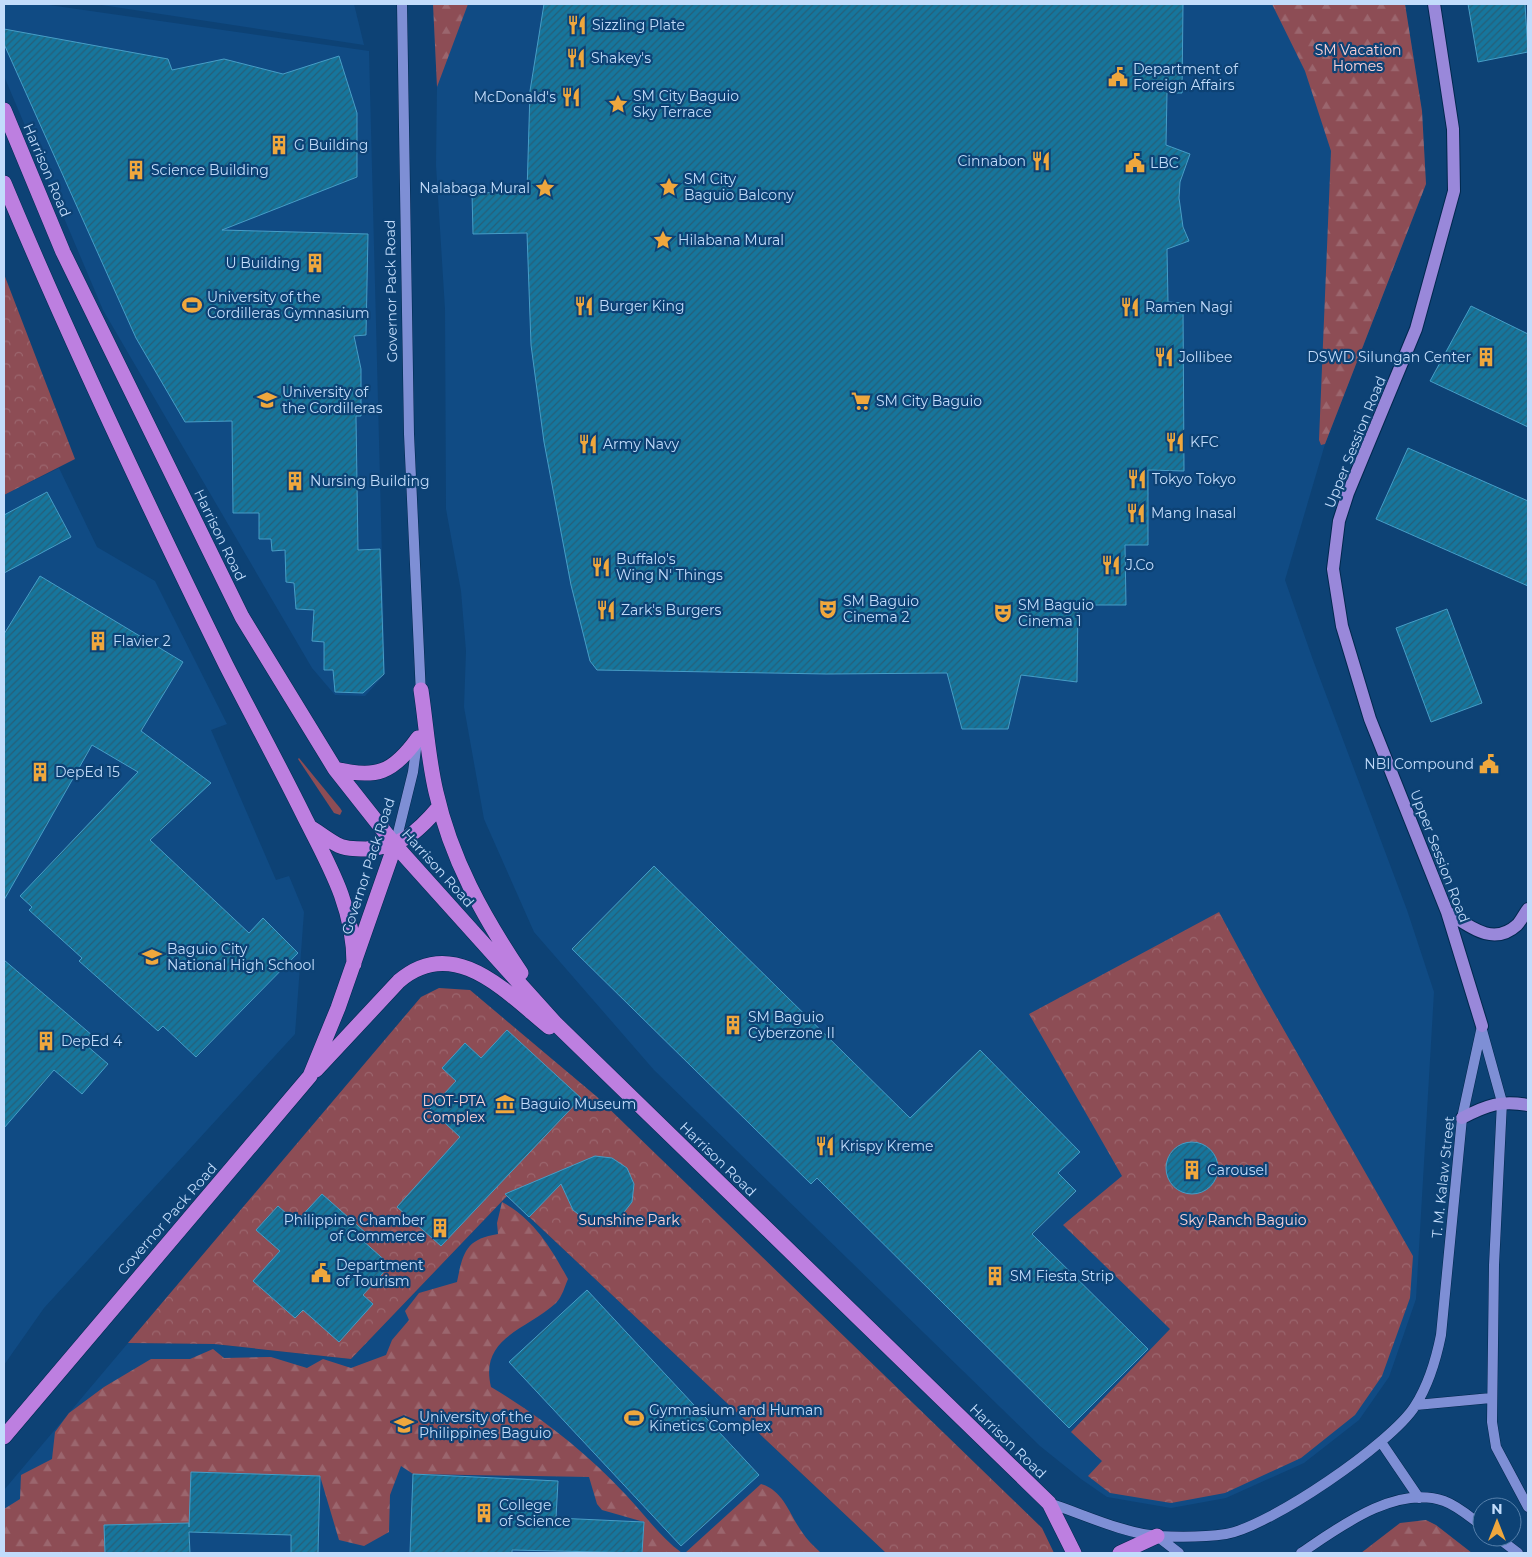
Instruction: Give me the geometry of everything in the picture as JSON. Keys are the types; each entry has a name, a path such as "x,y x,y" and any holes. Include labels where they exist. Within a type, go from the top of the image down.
{"highway":[{"name":"Harrison Road","path":"4,110 63,252 242,617 335,769 395,845 556,1024 1049,1503 1074,1553"},
{"path":"4,183 135,479 243,698 309,826 346,906 352,930 354,964"},
{"path":"421,690 439,807 458,862 478,904 527,983 556,1024"},
{"path":"335,769 357,775 373,774 398,760 418,738"},
{"path":"309,826 337,845 355,849 395,845 412,834 439,807"},
{"name":"Governor Pack Road","path":"4,1437 310,1076 354,964 395,845"},
{"path":"310,1076 398,981 413,969 439,963 459,965 483,974 606,1073"},
{"path":"1120,1553 1157,1536"}],"main road":[{"name":"Governor Pack Road","path":"395,845 413,772 418,738 421,690 409,434 402,4"},
{"name":"Upper Session Road","path":"1434,4 1453,129 1454,191 1416,329 1348,493 1339,521 1333,569 1342,626 1370,719 1447,912 1482,1026"},
{"path":"1447,912 1477,932 1490,935 1505,934 1518,924 1528,909"},
{"path":"1482,1026 1502,1102 1490,1398 1496,1447 1528,1507"},
{"name":"T. M. Kalaw Street","path":"1049,1503 1124,1530 1157,1536 1227,1534 1254,1524 1321,1486 1382,1442 1406,1419 1416,1405 1434,1368 1441,1335 1462,1118 1482,1026"},
{"path":"1462,1118 1481,1108 1502,1102 1528,1105"},
{"path":"1416,1405 1490,1398"},
{"path":"1382,1442 1419,1498"},
{"path":"1301,1553 1346,1522 1389,1501 1419,1498 1448,1502 1472,1519"},
{"path":"1157,1536 1179,1553"}],"shaded area":[{"name":"University of the Cordilleras","path":"4,4 42,4 369,51 385,674 365,696 335,695 312,668 103,310 4,76"},
{"path":"95,4 354,4 364,45"},
{"name":"SM City Baguio","path":"433,4 1405,4 1422,111 1426,184 1325,444 1285,580 1407,910 1434,992 1416,1299 1389,1377 1359,1420 1304,1463 1226,1498 1171,1508 1107,1497 1040,1446 654,1070 534,932 484,819 464,707 466,651 461,591 446,509 445,309 436,165 437,87"},
{"name":"Baguio City National High School","path":"59,468 97,547 155,581 227,724 211,730 276,880 289,876 304,912 295,1034 44,1308 4,1365 4,495"},
{"name":"University of the Philippines Baguio","path":"507,1196 886,1553 4,1553 4,1490 128,1343 214,1344 351,1359"}],"green space":[{"path":"433,4 468,4 437,87"},
{"name":"SM Vacation Homes","path":"1272,4 1405,4 1422,111 1426,184 1325,444 1321,445 1319,440 1331,151 1305,71"},
{"path":"4,274 75,459 4,495"},
{"path":"299,758 340,808 342,811 340,815 334,813"},
{"name":"Sky Ranch Baguio","path":"1219,912 1260,988 1413,1256 1410,1298 1382,1376 1355,1415 1301,1458 1225,1493 1171,1503 1110,1493 1088,1476 1102,1461 1071,1432 1170,1329 1063,1225 1122,1176 1029,1014"},
{"path":"439,988 470,990 596,1096 1042,1528 1054,1553 886,1553 507,1196 351,1359 214,1344 128,1343 421,997"},
{"path":"502,1202 523,1217 541,1235 568,1279 562,1295 556,1303 508,1336 499,1346 492,1357 489,1370 491,1387 528,1410 579,1450 611,1479 660,1533 682,1553 642,1553 644,1522 602,1510 597,1504 589,1477 413,1474 401,1466 390,1495 389,1532 364,1546 339,1540 320,1476 192,1472 189,1523 104,1525 105,1553 4,1553 4,1509 20,1499 21,1475 52,1459 55,1432 69,1413 104,1387 151,1359 190,1359 213,1349 224,1358 271,1357 307,1368 323,1359 351,1368 386,1355 392,1340 409,1320 405,1311 419,1293 457,1282 464,1255 473,1243 487,1236 498,1234 497,1223"},
{"path":"761,1484 769,1487 781,1498 804,1535 821,1553 685,1553"},
{"path":"1426,1520 1436,1525 1472,1553 1361,1553 1400,1523"}],"building":[{"name":"SM City Baguio","path":"544,4 1183,4 1182,93 1167,93 1166,145 1190,154 1180,182 1179,198 1183,227 1189,241 1167,249 1168,302 1183,303 1184,471 1148,470 1148,545 1125,545 1126,605 1078,605 1077,682 1021,675 1008,729 962,729 947,673 827,674 597,670 590,661 571,585 544,442 531,345 527,233 473,234 472,193 527,192 530,91"},
{"path":"1468,4 1525,4 1528,52 1478,62"},
{"name":"University of the Cordilleras","path":"4,29 168,59 172,70 224,59 283,74 339,56 357,113 357,177 222,230 368,234 366,335 354,336 361,369 361,416 356,416 358,550 380,549 384,674 363,693 335,692 333,670 324,670 324,642 312,641 314,610 296,609 294,583 286,582 285,550 272,551 271,539 259,539 259,513 233,513 232,421 185,422 136,338 4,44"},
{"name":"DSWD Silungan Center","path":"1471,306 1528,334 1528,427 1430,381"},
{"path":"1408,448 1528,501 1528,586 1376,519"},
{"path":"47,492 71,537 4,573 4,515"},
{"path":"40,576 183,662 141,731 211,783 150,840 249,933 263,918 298,953 196,1057 163,1026 158,1031 79,961 82,958 29,910 32,907 20,896 138,772 92,745 4,900 4,634"},
{"path":"1447,609 1482,703 1431,722 1396,628"},
{"path":"654,866 910,1118 980,1050 1080,1152 1058,1173 1076,1191 1032,1234 1148,1349 1069,1428 817,1178 811,1184 572,949"},
{"name":"DepEd 4","path":"4,960 93,1036 86,1045 108,1064 82,1094 54,1070 4,1128"},
{"name":"Baguio Museum","path":"507,1030 581,1098 441,1246 397,1207 460,1137 430,1109 456,1081 442,1068 465,1043 481,1058"},
{"name":"Carousel","path":"1192,1142 1202,1144 1210,1150 1216,1158 1218,1168 1216,1178 1210,1186 1202,1192 1192,1194 1182,1192 1174,1186 1168,1178 1166,1168 1168,1158 1174,1150 1182,1144"},
{"path":"595,1156 612,1158 627,1168 634,1184 632,1202 621,1216 605,1223 587,1221 573,1210 561,1184 529,1217 505,1194"},
{"name":"Department of Tourism","path":"322,1194 366,1233 361,1239 390,1265 363,1295 373,1304 339,1342 303,1310 295,1318 253,1281 280,1251 256,1230 278,1206 296,1222"},
{"name":"Gymnasium and Human Kinetics Complex","path":"587,1290 759,1475 681,1546 509,1362"},
{"path":"191,1472 320,1476 318,1553 291,1553 291,1535 189,1532 190,1553 105,1553 104,1525 189,1523 189,1527"},
{"name":"College of Science","path":"413,1474 558,1481 556,1518 644,1522 642,1553 512,1550 512,1553 410,1553"}],"place":[{"name":"Sizzling Plate","path":"577,25"},
{"name":"Shakey's","path":"576,58"},
{"name":"Department of Foreign Affairs","path":"1118,77"},
{"name":"McDonald's","path":"571,97"},
{"name":"SM City Baguio Sky Terrace","path":"618,104"},
{"name":"G Building","path":"279,145"},
{"name":"Cinnabon","path":"1041,161"},
{"name":"LBC","path":"1135,163"},
{"name":"Science Building","path":"136,170"},
{"name":"SM City Baguio Balcony","path":"669,187"},
{"name":"Nalabaga Mural","path":"545,188"},
{"name":"Hilabana Mural","path":"663,240"},
{"name":"U Building","path":"315,263"},
{"name":"University of the Cordilleras Gymnasium","path":"192,305"},
{"name":"Burger King","path":"584,306"},
{"name":"Ramen Nagi","path":"1130,307"},
{"name":"Jollibee","path":"1164,357"},
{"name":"DSWD Silungan Center","path":"1486,357"},
{"name":"University of the Cordilleras","path":"267,400"},
{"name":"SM City Baguio","path":"861,401"},
{"name":"KFC","path":"1175,442"},
{"name":"Army Navy","path":"588,444"},
{"name":"Tokyo Tokyo","path":"1137,479"},
{"name":"Nursing Building","path":"295,481"},
{"name":"Mang Inasal","path":"1136,513"},
{"name":"J.Co","path":"1111,565"},
{"name":"Buffalo's Wing N' Things","path":"601,567"},
{"name":"SM Baguio Cinema 2","path":"828,609"},
{"name":"Zark's Burgers","path":"606,610"},
{"name":"SM Baguio Cinema 1","path":"1003,613"},
{"name":"Flavier 2","path":"98,641"},
{"name":"NBI Compound","path":"1489,764"},
{"name":"DepEd 15","path":"40,772"},
{"name":"Baguio City National High School","path":"152,957"},
{"name":"SM Baguio Cyberzone II","path":"733,1025"},
{"name":"DepEd 4","path":"46,1041"},
{"name":"Baguio Museum","path":"505,1104"},
{"name":"Krispy Kreme","path":"825,1146"},
{"name":"Carousel","path":"1192,1170"},
{"name":"Philippine Chamber of Commerce","path":"440,1228"},
{"name":"Department of Tourism","path":"321,1273"},
{"name":"SM Fiesta Strip","path":"995,1276"},
{"name":"Gymnasium and Human Kinetics Complex","path":"634,1418"},
{"name":"University of the Philippines Baguio","path":"404,1425"},
{"name":"College of Science","path":"484,1513"}],"park label":[{"name":"DOT-PTA Complex","path":"454,1110"},
{"name":"Sunshine Park","path":"629,1220"}]}
